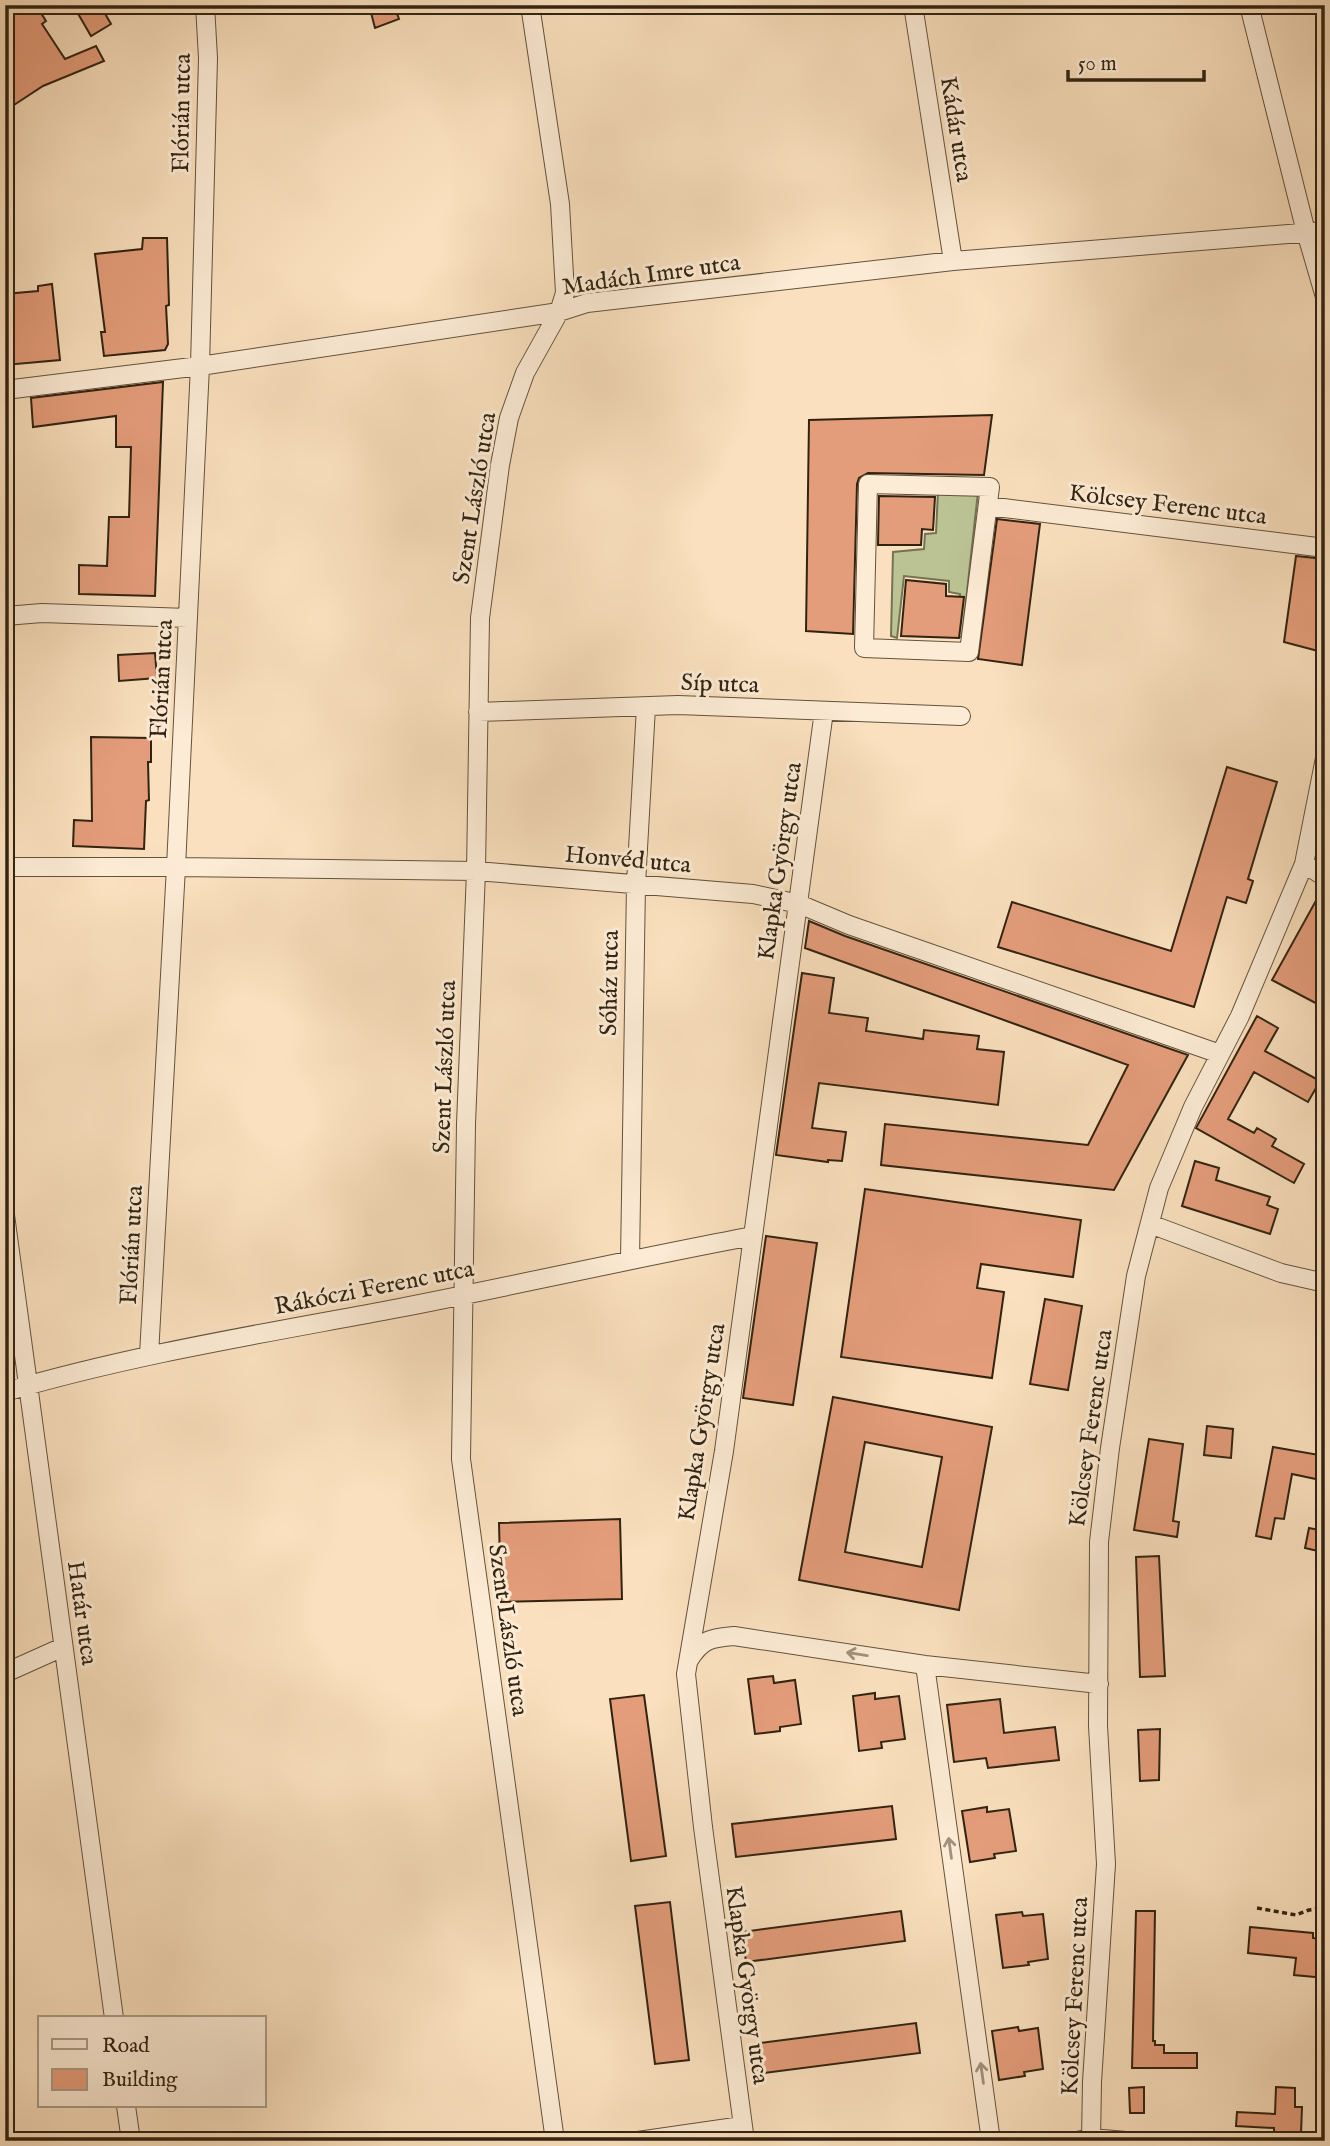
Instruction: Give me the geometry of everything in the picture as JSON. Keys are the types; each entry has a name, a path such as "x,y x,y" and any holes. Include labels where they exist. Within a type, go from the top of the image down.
{"street":[{"name":"Flórián utca","path":"149,1355 200,366 208,58 205,5"},
{"name":"Szent László utca","path":"530,5 560,204 565,284 559,312 525,373 509,418 500,465 480,618 476,872 466,1124 461,1459 555,2141"},
{"name":"Kádár utca","path":"913,5 953,261"},
{"path":"1249,5 1325,297"},
{"path":"1306,232 1325,231"},
{"name":"Madách Imre utca","path":"5,390 200,366 559,312 587,303 953,261 1306,232"},
{"path":"868,484 990,487 996,508 969,652 864,648 868,484"},
{"name":"Kölcsey Ferenc utca","path":"996,508 1325,548"},
{"path":"5,616 42,613 188,618"},
{"name":"Síp utca","path":"478,712 678,705 961,716"},
{"name":"Sóház utca","path":"629,1259 636,884 646,707"},
{"name":"Klapka György utca","path":"744,2134 703,1827 686,1674 724,1451 824,711"},
{"name":"Kölcsey Ferenc utca","path":"1086,2140 1106,1864 1098,1727 1099,1542 1136,1276 1160,1188 1174,1153 1193,1107 1240,1016 1304,864 1325,758"},
{"path":"1304,864 1325,877"},
{"name":"Honvéd utca","path":"5,867 476,872 753,894 799,904 849,925 1220,1054"},
{"name":"Határ utca","path":"5,1215 114,2016"},
{"path":"1150,1224 1282,1273 1325,1283"},
{"name":"Rákóczi Ferenc utca","path":"5,1392 149,1355 753,1236"},
{"path":"688,1664 696,1649 710,1638 734,1636 925,1665 1099,1684"},
{"path":"5,1672 63,1647"},
{"path":"925,1665 991,2141"},
{"path":"126,2108 131,2141"},
{"path":"638,2141 744,2134"},
{"path":"1086,2140 1126,2141"}],"path":[{"path":"1257,1908 1296,1915 1325,1908"}],"green space":[{"path":"938,491 978,492 962,637 957,637 960,594 949,592 949,581 904,576 897,638 891,636 893,552 924,549 925,534 936,533"}],"building":[{"path":"24,5 36,5 46,21 42,24 65,59 96,46 104,61 43,86 14,105 5,92 5,18"},
{"path":"73,5 100,5 111,24 91,36"},
{"path":"369,5 394,5 399,19 375,28"},
{"path":"143,238 167,238 168,344 165,350 104,356 101,332 105,332 95,254 142,249"},
{"path":"52,284 60,360 5,365 5,294 38,291 38,286"},
{"path":"163,382 155,596 79,594 79,565 107,566 109,517 129,517 131,447 116,447 116,416 33,427 31,398"},
{"path":"992,415 984,475 868,473 859,478 853,634 806,631 809,420"},
{"path":"879,496 935,497 933,530 922,529 921,545 878,545"},
{"path":"997,519 1040,524 1022,665 978,659"},
{"path":"1296,556 1325,559 1325,608 1318,651 1284,642"},
{"path":"906,580 946,584 946,596 964,597 959,638 901,636"},
{"path":"155,653 157,678 119,681 118,655"},
{"path":"91,737 151,738 144,849 73,846 74,820 92,821"},
{"path":"1227,767 1277,782 1248,879 1253,881 1246,903 1227,897 1194,1007 998,947 1012,902 1171,951"},
{"path":"1325,888 1325,1008 1272,980"},
{"path":"809,921 845,936 1188,1055 1114,1190 881,1165 885,1124 1088,1145 1128,1065 805,948"},
{"path":"802,973 834,978 829,1013 868,1018 866,1031 923,1039 924,1030 979,1036 977,1049 1004,1052 998,1105 819,1083 812,1128 846,1132 842,1161 828,1162 776,1155"},
{"path":"1257,1016 1278,1028 1265,1051 1320,1081 1308,1102 1254,1072 1228,1119 1254,1133 1257,1128 1276,1139 1272,1146 1304,1164 1294,1183 1196,1128"},
{"path":"1195,1161 1219,1168 1216,1180 1270,1197 1267,1205 1278,1209 1270,1234 1182,1206"},
{"path":"865,1189 1081,1220 1073,1277 981,1264 977,1288 1004,1292 992,1378 841,1357"},
{"path":"766,1236 817,1243 793,1405 743,1398"},
{"path":"1045,1299 1082,1306 1068,1390 1030,1384"},
{"path":"833,1397 992,1427 959,1610 799,1580","holes":["865,1442 942,1457 922,1567 845,1552"]},
{"path":"1207,1426 1233,1429 1231,1458 1204,1455"},
{"path":"1149,1439 1183,1444 1173,1521 1179,1522 1177,1537 1134,1530"},
{"path":"1273,1447 1325,1456 1325,1481 1292,1474 1284,1519 1275,1518 1271,1539 1256,1536"},
{"path":"620,1519 622,1599 501,1602 499,1523"},
{"path":"1309,1528 1325,1531 1325,1549 1322,1549 1322,1552 1305,1548"},
{"path":"1159,1556 1165,1676 1140,1677 1136,1557"},
{"path":"773,1676 774,1683 795,1680 801,1724 780,1727 780,1731 755,1734 748,1679"},
{"path":"875,1693 875,1699 899,1696 905,1739 881,1742 882,1748 859,1751 853,1696"},
{"path":"644,1695 666,1856 631,1861 610,1699"},
{"path":"1000,1699 1004,1733 1055,1727 1059,1760 988,1768 986,1758 954,1762 947,1705"},
{"path":"1160,1729 1159,1780 1140,1781 1138,1730"},
{"path":"892,1806 896,1839 736,1857 732,1824"},
{"path":"987,1807 987,1812 1009,1809 1016,1851 994,1854 995,1858 970,1862 962,1811"},
{"path":"670,1902 689,2060 655,2064 635,1906"},
{"path":"901,1911 905,1941 746,1962 742,1932"},
{"path":"1136,1911 1155,1911 1153,2041 1155,2045 1164,2045 1164,2053 1197,2053 1197,2068 1132,2068"},
{"path":"1022,1912 1023,1916 1043,1914 1048,1959 1028,1962 1029,1965 1003,1968 996,1915"},
{"path":"1250,1927 1313,1933 1313,1938 1325,1940 1325,1978 1294,1975 1296,1958 1248,1953"},
{"path":"916,2023 920,2053 757,2074 753,2044"},
{"path":"1018,2027 1019,2031 1038,2028 1043,2069 1024,2072 1025,2076 999,2080 992,2031"},
{"path":"1144,2087 1144,2113 1130,2113 1129,2088"},
{"path":"1276,2087 1295,2088 1295,2107 1302,2107 1301,2134 1274,2132 1274,2128 1236,2126 1237,2112 1275,2114"}]}
